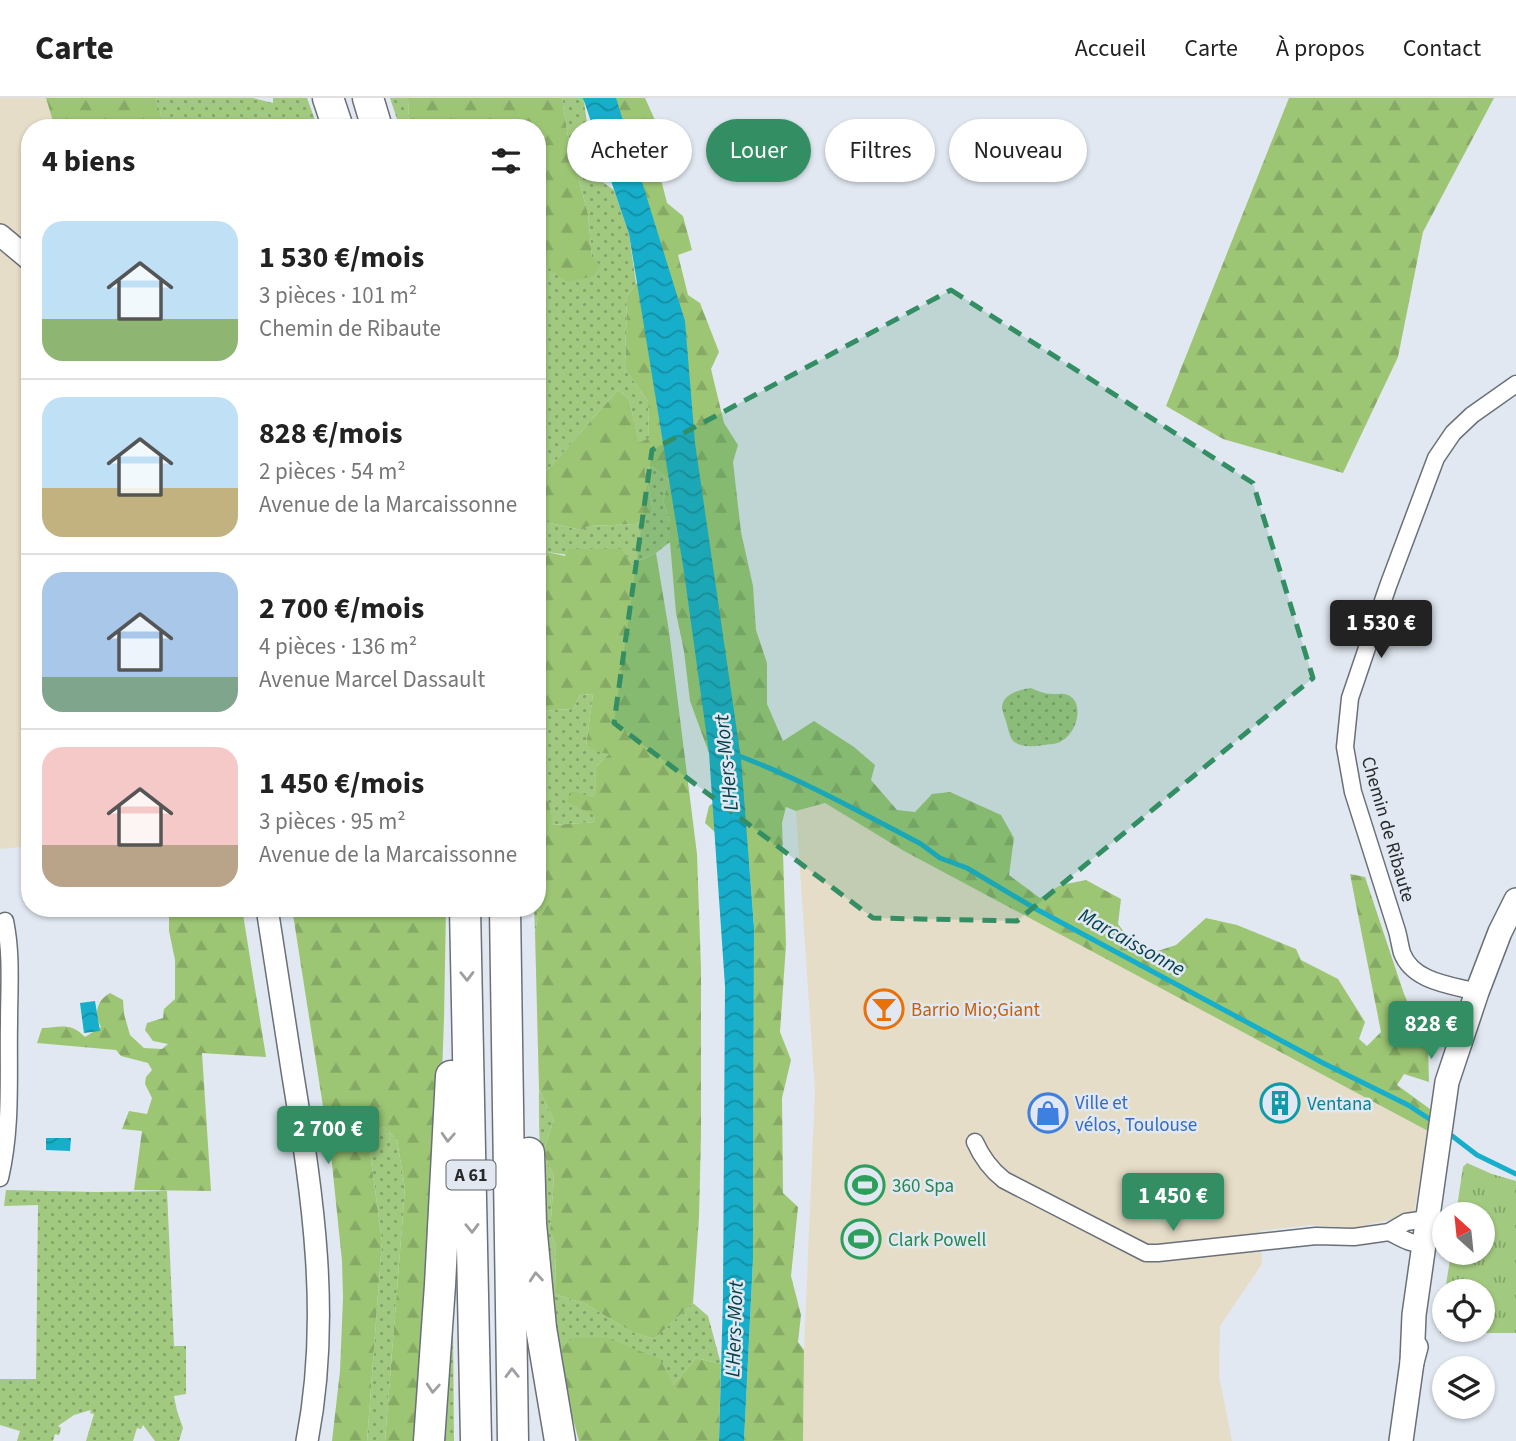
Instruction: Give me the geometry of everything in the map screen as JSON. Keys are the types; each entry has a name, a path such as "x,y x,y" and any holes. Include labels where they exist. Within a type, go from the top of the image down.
{"highway":[{"path":"328,98 335,119"},
{"path":"368,98 374,119"},
{"name":"A 61","path":"465,917 476,1441"},
{"path":"506,922 528,1133 531,1224 541,1328 559,1441"},
{"name":"A 61","path":"506,922 513,1441"},
{"path":"429,1441 451,1067 468,1051"}],"main road":[{"path":"1401,1441 1412,1362 1424,1317 1433,1257 1429,1232 1448,1104 1477,992 1500,932 1516,900"}],"street":[{"path":"0,229 21,237"},
{"path":"0,236 21,253"},
{"name":"Chemin de Ribaute","path":"1477,992 1420,974 1409,965 1403,954 1353,792 1345,747 1350,698 1359,666 1436,458 1453,433 1472,415 1516,384"},
{"path":"268,917 304,1144 318,1271 316,1380 307,1441"},
{"path":"0,1178 8,1126 10,1080 9,968 5,921"},
{"path":"975,1142 982,1158 992,1171 1004,1180 1146,1252 1158,1253 1316,1236 1354,1237 1389,1232 1406,1222 1420,1220 1429,1232 1414,1243 1389,1232"}],"highlighted area":[{"path":"951,290 1253,483 1313,678 1017,921 873,918 614,723 652,450"}],"shaded area":[{"path":"0,98 46,98 52,119 21,119 21,847 1,849"},
{"path":"825,803 904,851 1428,1131 1414,1214 1354,1228 1310,1225 1260,1231 1262,1264 1220,1326 1219,1376 1232,1441 803,1441 804,1350 815,1091 796,811"}],"green space":[{"path":"46,98 156,98 162,119 52,119"},
{"path":"156,98 253,98 273,103 273,98 307,98 315,119 162,119"},
{"path":"390,98 408,98 409,119 397,119"},
{"path":"408,98 562,98 567,130 567,182 579,182 588,214 592,257 600,265 594,276 567,282 546,266 546,119 409,119"},
{"path":"562,98 578,98 584,102 586,119 567,119 567,130"},
{"path":"578,98 645,98 655,119 605,119 596,109"},
{"path":"1289,98 1494,98 1423,232 1398,357 1343,473 1223,439 1166,406"},
{"path":"579,182 602,182 614,190 629,234 636,283 627,297 625,369 648,401 649,438 639,444 629,399 618,390 546,472 546,262 592,258 588,214"},
{"path":"635,182 662,182 667,203 683,216 692,250 678,255 688,295 700,303 719,352 711,369 724,423 738,445 733,462 741,532 753,586 756,630 767,663 767,704 783,741 814,721 854,747 875,765 871,780 897,810 915,812 932,794 950,792 1001,815 1014,838 1009,875 1040,898 1061,885 1086,880 1121,899 1118,924 1142,956 1176,945 1206,918 1237,925 1296,949 1301,960 1338,979 1365,1022 1359,1039 1367,1046 1381,1032 1350,874 1365,877 1404,994 1428,1048 1429,1082 1404,1074 1397,1085 1430,1109 1428,1131 904,851 825,803 796,811 786,807 782,823 786,945 780,1032 791,1060 782,1098 783,1193 798,1207 791,1276 801,1315 798,1342 804,1350 803,1441 744,1441 753,1259 754,926 749,863 705,823 709,806 739,783 709,753 690,701 676,613 670,521 663,501 669,480 652,466 645,470 653,512 636,524 589,526 581,530 546,522 546,472 618,390 629,399 639,443 649,438 648,401 625,369 627,297 636,283 651,297 672,389 677,442 694,480 682,361 663,284 653,256 643,196"},
{"path":"652,466 669,480 663,501 670,521 670,542 656,553 631,564 546,552 546,522 581,530 589,526 636,524 653,512 645,470"},
{"path":"568,549 622,549 632,564 656,553 669,631 697,854 701,969 701,1135 693,1303 654,1339 632,1332 586,1304 555,1294 556,1245 550,1232 554,1177 543,1152 554,1120 539,1089 535,932 538,917 546,917 546,799 549,802 553,825 595,822 595,816 566,801 573,791 595,798 596,767 609,754 586,746 593,694 580,695 573,709 546,710 546,552 565,556"},
{"path":"1031,688 1047,693 1066,694 1074,699 1077,705 1076,721 1068,736 1061,741 1029,746 1020,745 1011,739 1003,703 1013,693"},
{"path":"593,694 586,746 609,754 596,767 595,822 552,825 549,802 546,800 546,710 573,709 580,695"},
{"path":"169,917 243,917 266,1057 202,1053 211,1191 134,1190 142,1131 122,1129 129,1111 147,1114 152,1098 145,1084 146,1077 152,1070 148,1063 121,1056 116,1050 37,1043 42,1028 70,1027 85,1037 101,1027 97,1017 98,1008 110,993 123,1000 130,1035 144,1048 162,1049 168,1044 153,1041 145,1030 147,1023 163,1018 164,1009 175,999 175,960"},
{"path":"293,917 446,917 434,1292 419,1441 385,1441 405,1188 397,1140 384,1127 373,1131 368,1137 382,1241 367,1441 332,1441 340,1371 343,1298 332,1164"},
{"path":"539,1089 554,1120 543,1152 554,1177 550,1232 556,1245 555,1294 586,1304 632,1332 654,1339 693,1303 708,1316 721,1364 696,1358 673,1385 555,1354 542,1189"},
{"path":"384,1127 397,1140 405,1188 385,1441 367,1441 382,1241 368,1137 373,1131"},
{"path":"1467,1163 1516,1181 1516,1333 1495,1333 1495,1279 1447,1279 1449,1265 1495,1265 1495,1202 1458,1202 1463,1167"},
{"path":"6,1190 167,1191 174,1346 186,1346 186,1394 174,1396 183,1428 179,1441 155,1441 143,1425 141,1429 137,1428 133,1441 86,1441 94,1414 90,1413 91,1410 74,1415 58,1426 61,1428 59,1435 55,1434 53,1441 17,1441 20,1431 0,1425 0,1379 36,1379 38,1205 4,1206"},
{"path":"449,1328 453,1328 454,1441 442,1441"},
{"path":"572,1338 607,1338 660,1359 673,1385 696,1358 721,1364 719,1441 579,1441 555,1354"}],"water":[{"path":"583,98 616,98 622,119 590,119"},
{"name":"L'Hers-Mort","path":"611,182 642,182 685,321 695,443 741,759 754,927 753,1259 744,1441 719,1441 723,1297 725,986 709,753 684,572 629,234"},
{"path":"95,1001 100,1031 84,1033 80,1003"},
{"path":"46,1138 71,1138 70,1151 46,1150"}],"waterway":[{"name":"Marcaissonne","path":"734,754 829,796 921,844 940,858 967,868 1036,909 1323,1063 1408,1105 1434,1122"},
{"name":"Marcaissonne","path":"1447,1132 1477,1155 1516,1174"}],"place":[{"name":"Barrio Mio;Giant","path":"884,1009"},
{"name":"Ventana","path":"1280,1103"},
{"name":"Ville et vélos, Toulouse","path":"1048,1113"},
{"name":"360 Spa","path":"865,1185"},
{"name":"Clark Powell","path":"861,1239"}]}
